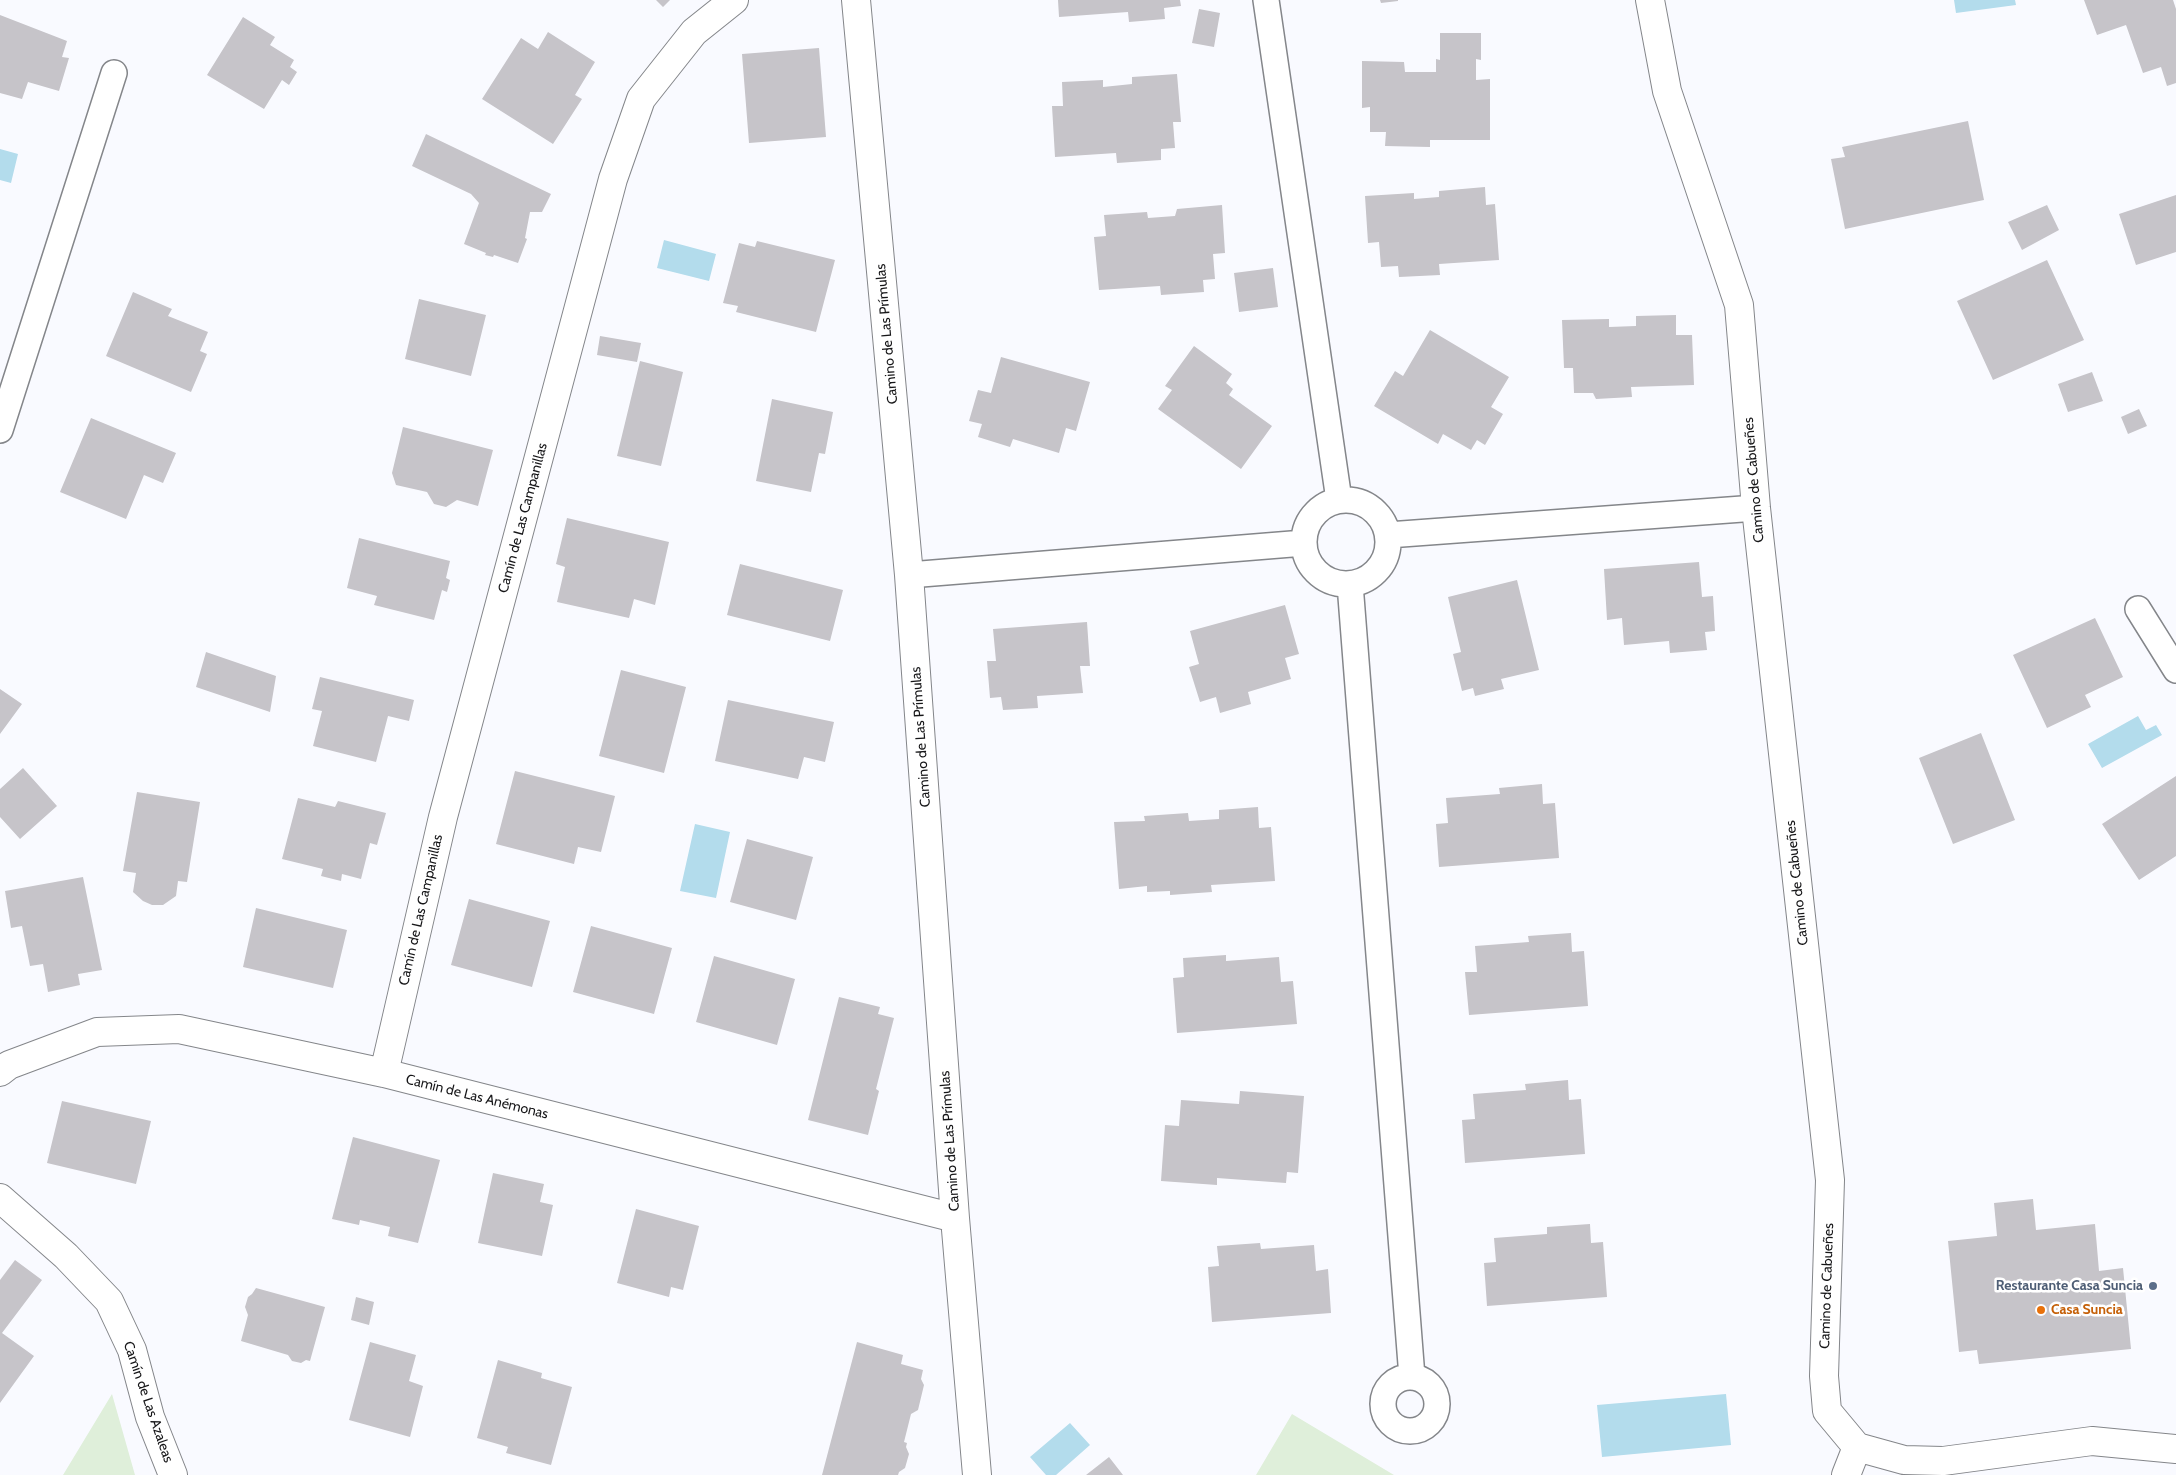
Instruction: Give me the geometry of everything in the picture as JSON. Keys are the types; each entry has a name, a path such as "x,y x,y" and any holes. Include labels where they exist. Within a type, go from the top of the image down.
{"street":[{"name":"Camín de Las Campanillas","path":"384,1073 443,817 613,179 641,98 694,32 734,0"},
{"name":"Camino de Las Prímulas","path":"856,0 909,574 955,1218 977,1475"},
{"name":"Camino de Cabueñes","path":"1650,0 1667,91 1739,304 1756,508 1830,1180 1824,1376 1827,1411 1857,1447"},
{"name":"Camín de Las Anémonas","path":"0,1072 9,1065 97,1032 179,1028 384,1073 955,1218"},
{"name":"Camín de Las Azaleas","path":"0,1198 66,1256 109,1301 132,1350 150,1416 173,1475"},
{"path":"1846,1475 1857,1447 1904,1460 1943,1461 2092,1441 2176,1449"}],"lane":[{"path":"1266,0 1339,500"},
{"path":"0,430 114,73"},
{"path":"1339,500 1349,500 1362,504 1374,511 1383,522 1388,535 1388,549 1384,562 1375,573 1363,581 1350,584 1336,583 1324,578 1313,569 1306,557 1304,544 1306,530 1312,517 1322,507 1339,500"},
{"path":"1388,535 1756,508"},
{"path":"909,574 1304,544"},
{"path":"1350,584 1412,1377"},
{"path":"2138,609 2176,670"}],"green space":[{"path":"112,1394 135,1475 63,1475"},
{"path":"1292,1414 1394,1475 1256,1475"}],"water":[{"path":"1954,0 2015,0 2016,5 1956,13"},
{"path":"0,149 18,154 11,183 0,180"},
{"path":"664,240 716,254 709,281 657,268"},
{"path":"2138,716 2146,730 2156,725 2162,735 2102,768 2088,744"},
{"path":"695,824 730,832 716,898 680,891"},
{"path":"1726,1394 1731,1445 1602,1457 1597,1405"},
{"path":"1070,1423 1090,1445 1056,1475 1046,1475 1030,1457"}],"building":[{"path":"656,0 670,0 663,7"},
{"path":"1058,0 1180,0 1181,6 1164,8 1165,19 1129,22 1128,12 1059,17"},
{"path":"1380,0 1398,0 1398,1 1381,3"},
{"path":"2084,0 2173,0 2176,9 2176,83 2167,86 2161,67 2143,73 2126,25 2097,35"},
{"path":"1199,9 1220,13 1214,47 1192,43"},
{"path":"0,15 67,41 62,57 69,58 59,91 28,82 22,99 0,93"},
{"path":"243,17 275,37 270,45 294,60 290,67 297,72 289,85 282,80 264,109 207,75"},
{"path":"548,32 595,62 575,95 582,99 553,144 482,99 521,38 538,49"},
{"path":"1440,33 1481,33 1481,60 1476,59 1476,80 1490,79 1490,140 1430,140 1430,147 1385,146 1386,132 1370,132 1370,107 1362,108 1362,61 1404,62 1405,72 1436,72 1436,59 1440,60"},
{"path":"819,48 826,137 749,143 742,54"},
{"path":"1177,74 1181,122 1173,122 1175,148 1161,149 1161,160 1117,163 1116,153 1055,157 1052,106 1063,106 1062,82 1103,80 1103,87 1132,84 1132,77"},
{"path":"1968,121 1984,200 1845,229 1831,159 1845,157 1842,147"},
{"path":"426,134 551,194 542,212 530,212 525,238 527,239 518,263 494,255 493,257 485,255 486,253 464,244 479,203 471,194 412,166"},
{"path":"1485,187 1486,205 1495,204 1499,260 1439,264 1440,275 1399,277 1398,266 1381,267 1379,242 1368,243 1365,196 1414,193 1414,199 1439,197 1439,191"},
{"path":"2176,195 2176,252 2136,265 2119,214"},
{"path":"1222,205 1225,253 1213,254 1215,279 1203,280 1204,292 1161,295 1160,286 1099,290 1094,237 1106,236 1104,215 1147,212 1148,218 1175,216 1177,209"},
{"path":"2047,205 2059,230 2022,250 2008,222"},
{"path":"757,241 835,260 816,332 736,312 738,306 723,303 739,243 755,247"},
{"path":"2047,260 2084,340 1993,380 1957,301"},
{"path":"1273,268 1278,307 1239,312 1234,273"},
{"path":"133,292 172,309 168,316 208,332 200,351 207,354 191,392 106,356"},
{"path":"419,299 486,315 471,376 405,359"},
{"path":"1676,315 1676,335 1692,335 1694,385 1631,387 1632,397 1596,399 1593,393 1574,393 1573,368 1564,368 1562,320 1609,319 1609,327 1636,326 1636,316"},
{"path":"1430,330 1509,377 1491,407 1503,414 1485,445 1477,440 1471,450 1443,434 1438,444 1374,406 1395,371 1403,376"},
{"path":"600,336 641,343 637,362 597,355"},
{"path":"1194,346 1232,374 1226,383 1233,389 1229,395 1272,426 1241,469 1158,409 1172,390 1165,386"},
{"path":"1001,357 1090,382 1076,431 1066,428 1059,453 1013,439 1010,447 978,437 982,424 969,421 978,390 991,393"},
{"path":"640,361 683,372 661,466 617,456"},
{"path":"2092,372 2103,401 2068,412 2058,384"},
{"path":"772,399 833,412 825,454 819,453 811,492 756,481"},
{"path":"2139,409 2147,426 2128,434 2121,417"},
{"path":"91,418 176,453 163,483 144,475 126,519 60,492"},
{"path":"403,427 493,450 478,506 457,500 446,507 434,504 427,492 396,485 392,473"},
{"path":"567,518 669,542 655,605 634,599 629,618 557,602 565,567 556,564"},
{"path":"359,538 450,561 446,578 450,580 447,592 442,590 434,620 374,605 377,596 347,588"},
{"path":"1699,562 1702,597 1713,596 1715,631 1705,632 1707,650 1670,653 1669,641 1624,645 1622,618 1607,620 1604,569"},
{"path":"740,564 843,590 830,641 727,615"},
{"path":"1517,580 1539,670 1501,679 1504,689 1475,696 1473,688 1462,691 1453,654 1461,652 1448,597"},
{"path":"1285,605 1299,654 1285,658 1291,679 1248,692 1251,704 1220,713 1216,697 1200,702 1189,667 1199,664 1190,631"},
{"path":"2095,618 2123,677 2085,695 2091,707 2047,728 2013,655"},
{"path":"1087,622 1090,666 1080,666 1083,693 1037,696 1038,708 1003,710 1001,697 990,698 987,661 996,661 993,629"},
{"path":"206,652 276,676 270,712 196,687"},
{"path":"621,670 686,687 664,773 599,756"},
{"path":"320,677 414,700 409,721 388,716 376,762 313,746 322,711 312,709"},
{"path":"0,689 22,704 0,734"},
{"path":"728,700 834,722 825,762 804,757 798,779 715,761"},
{"path":"1981,733 2015,820 1953,844 1919,758"},
{"path":"23,768 57,806 20,839 0,817 0,789"},
{"path":"515,771 615,796 601,852 578,847 574,864 496,844"},
{"path":"2176,776 2176,856 2139,880 2102,824"},
{"path":"1542,784 1543,804 1555,803 1559,858 1439,867 1436,824 1448,823 1446,798 1500,794 1499,788"},
{"path":"137,792 200,802 187,882 178,881 176,896 163,905 152,905 143,901 133,892 136,873 123,871"},
{"path":"298,798 335,807 338,801 386,813 377,845 370,843 361,879 342,874 341,881 321,876 323,869 282,859"},
{"path":"1258,807 1259,828 1271,827 1275,881 1211,885 1212,892 1170,895 1170,891 1147,892 1147,886 1119,889 1114,822 1145,821 1144,816 1188,813 1189,821 1219,819 1219,810"},
{"path":"747,839 813,857 796,920 730,902"},
{"path":"83,877 102,970 78,974 80,985 48,992 43,964 30,966 22,926 11,928 5,891"},
{"path":"469,899 550,921 532,987 451,965"},
{"path":"256,908 347,930 333,988 243,967"},
{"path":"591,926 672,948 654,1014 573,992"},
{"path":"1571,933 1572,952 1584,951 1588,1006 1469,1015 1465,972 1477,972 1475,946 1529,942 1528,936"},
{"path":"1226,955 1226,961 1279,957 1281,982 1293,981 1297,1024 1177,1033 1173,978 1184,977 1183,958"},
{"path":"714,956 795,979 777,1045 696,1022"},
{"path":"839,997 880,1007 878,1014 894,1018 876,1089 879,1091 868,1135 808,1120"},
{"path":"1568,1080 1569,1100 1581,1099 1585,1154 1465,1163 1462,1120 1475,1119 1473,1094 1526,1090 1525,1084"},
{"path":"1240,1091 1304,1096 1298,1173 1287,1172 1286,1183 1217,1178 1217,1185 1161,1181 1165,1125 1179,1126 1181,1100 1239,1104"},
{"path":"62,1101 151,1121 136,1184 47,1163"},
{"path":"353,1137 440,1160 418,1243 388,1236 390,1227 360,1220 359,1225 332,1219"},
{"path":"493,1173 544,1184 540,1202 553,1205 542,1256 478,1243"},
{"name":"Casa Suncia","path":"2033,1199 2036,1230 2095,1224 2099,1271 2123,1268 2131,1349 1979,1364 1977,1350 1959,1352 1948,1241 1997,1236 1994,1203"},
{"path":"636,1209 699,1226 683,1290 671,1287 669,1297 617,1283"},
{"path":"1590,1224 1591,1243 1603,1242 1607,1297 1487,1306 1484,1263 1496,1262 1494,1238 1547,1234 1547,1227"},
{"path":"1260,1243 1261,1249 1314,1245 1316,1271 1328,1269 1331,1313 1212,1322 1208,1267 1219,1266 1217,1246"},
{"path":"15,1260 42,1280 2,1333 34,1356 0,1403 0,1280"},
{"path":"256,1288 325,1307 310,1361 306,1360 301,1363 292,1361 288,1355 241,1341 248,1315 245,1307 248,1297"},
{"path":"356,1297 374,1302 369,1325 351,1320"},
{"path":"370,1342 416,1355 409,1381 423,1386 410,1437 349,1420"},
{"path":"857,1342 903,1355 901,1364 923,1370 921,1379 924,1385 918,1410 911,1414 904,1442 907,1443 906,1447 909,1454 905,1468 898,1475 822,1475"},
{"path":"498,1360 542,1373 541,1378 572,1387 551,1465 506,1453 508,1447 477,1438"},
{"path":"1109,1457 1123,1475 1086,1475"}],"place":[{"name":"Restaurante Casa Suncia","path":"2153,1286"},
{"name":"Casa Suncia","path":"2041,1310"}]}
